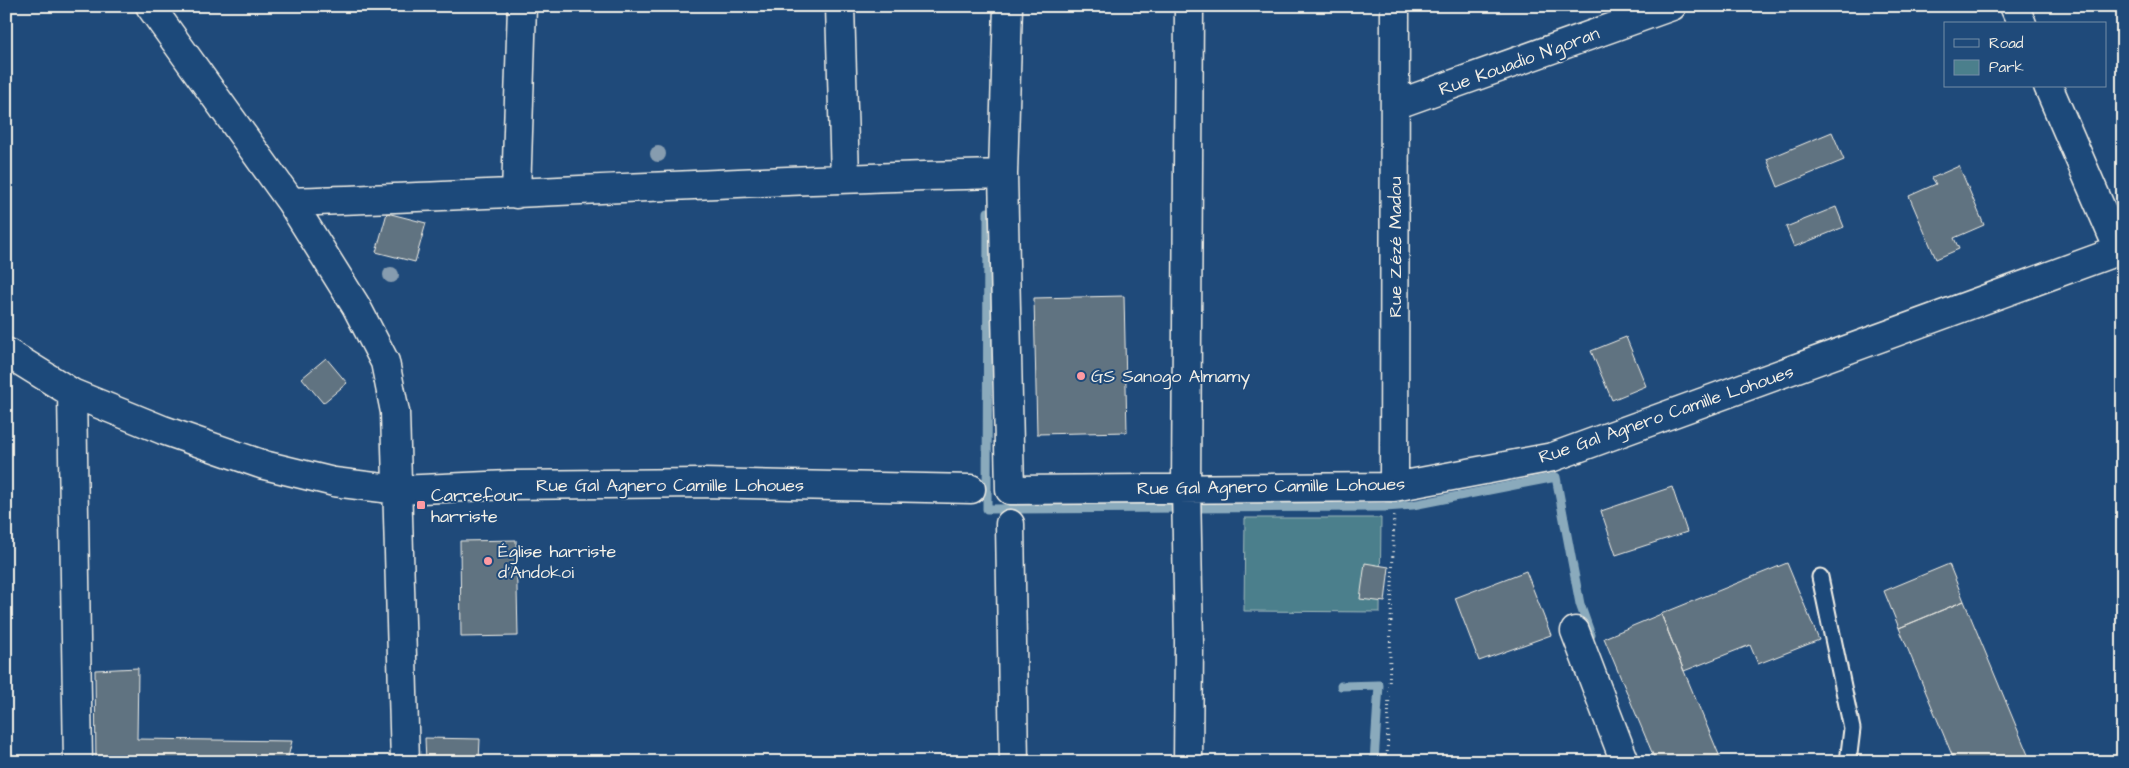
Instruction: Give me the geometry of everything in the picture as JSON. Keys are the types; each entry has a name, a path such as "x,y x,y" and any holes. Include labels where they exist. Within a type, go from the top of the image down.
{"street":[{"path":"150,6 291,202 356,306 385,362 395,412 399,490 405,762"},
{"path":"516,194 522,6"},
{"path":"840,6 845,178"},
{"path":"291,202 516,194 845,178 1003,174 1008,6"},
{"path":"1188,762 1190,643 1186,488 1190,6"},
{"name":"Rue Zézé Madou","path":"1394,487 1395,6"},
{"name":"Rue Kouadio N’goran","path":"1395,105 1672,6"},
{"path":"2014,6 2021,22"},
{"path":"2049,88 2121,249"},
{"name":"Rue Gal Agnero Camille Lohoues","path":"1003,174 1010,490 1394,487 1553,457 2121,249"},
{"name":"Rue Gal Agnero Camille Lohoues","path":"6,352 72,393 163,430 264,465 334,482 399,490 509,485 702,482 971,489"},
{"path":"72,393 78,762"},
{"path":"1010,524 1014,762"},
{"path":"1575,631 1625,762"}],"lane":[{"path":"1820,577 1852,729 1848,762"}],"path":[{"path":"1387,762 1394,526"}],"green space":[{"path":"1245,518 1381,518 1380,612 1244,611"}],"building":[{"path":"1832,132 1844,160 1778,187 1767,159"},
{"path":"1959,166 1984,225 1954,238 1959,249 1936,259 1909,196 1936,184 1932,178"},
{"path":"1836,207 1844,227 1794,247 1786,227"},
{"path":"387,213 426,223 415,262 376,252"},
{"path":"1124,296 1127,432 1037,434 1034,298"},
{"path":"1626,337 1646,386 1612,400 1591,351"},
{"path":"326,358 347,383 323,403 302,378"},
{"path":"1672,487 1687,532 1616,555 1601,511"},
{"path":"516,540 518,636 461,637 460,541"},
{"path":"1365,563 1389,567 1385,602 1360,599"},
{"path":"1787,563 1819,640 1758,664 1750,645 1684,671 1661,614"},
{"path":"1949,564 1964,601 1899,628 1884,591"},
{"path":"1526,571 1551,635 1479,661 1455,598"},
{"path":"1964,601 2031,762 1955,762 1899,628"},
{"path":"1661,614 1722,762 1656,762 1604,638"},
{"path":"138,668 137,739 292,741 287,761 96,762 95,670"},
{"path":"425,738 480,739 479,762 426,762"}],"waterway":[{"path":"988,212 987,509 1385,507 1413,505 1556,477 1580,604 1591,635"},
{"path":"1341,686 1379,685 1374,762"}],"place":[{"name":"GS Sanogo Almamy","path":"1081,376"},
{"name":"Carrefour harriste","path":"421,505"},
{"name":"Église harriste d'Andokoi","path":"488,561"}]}
